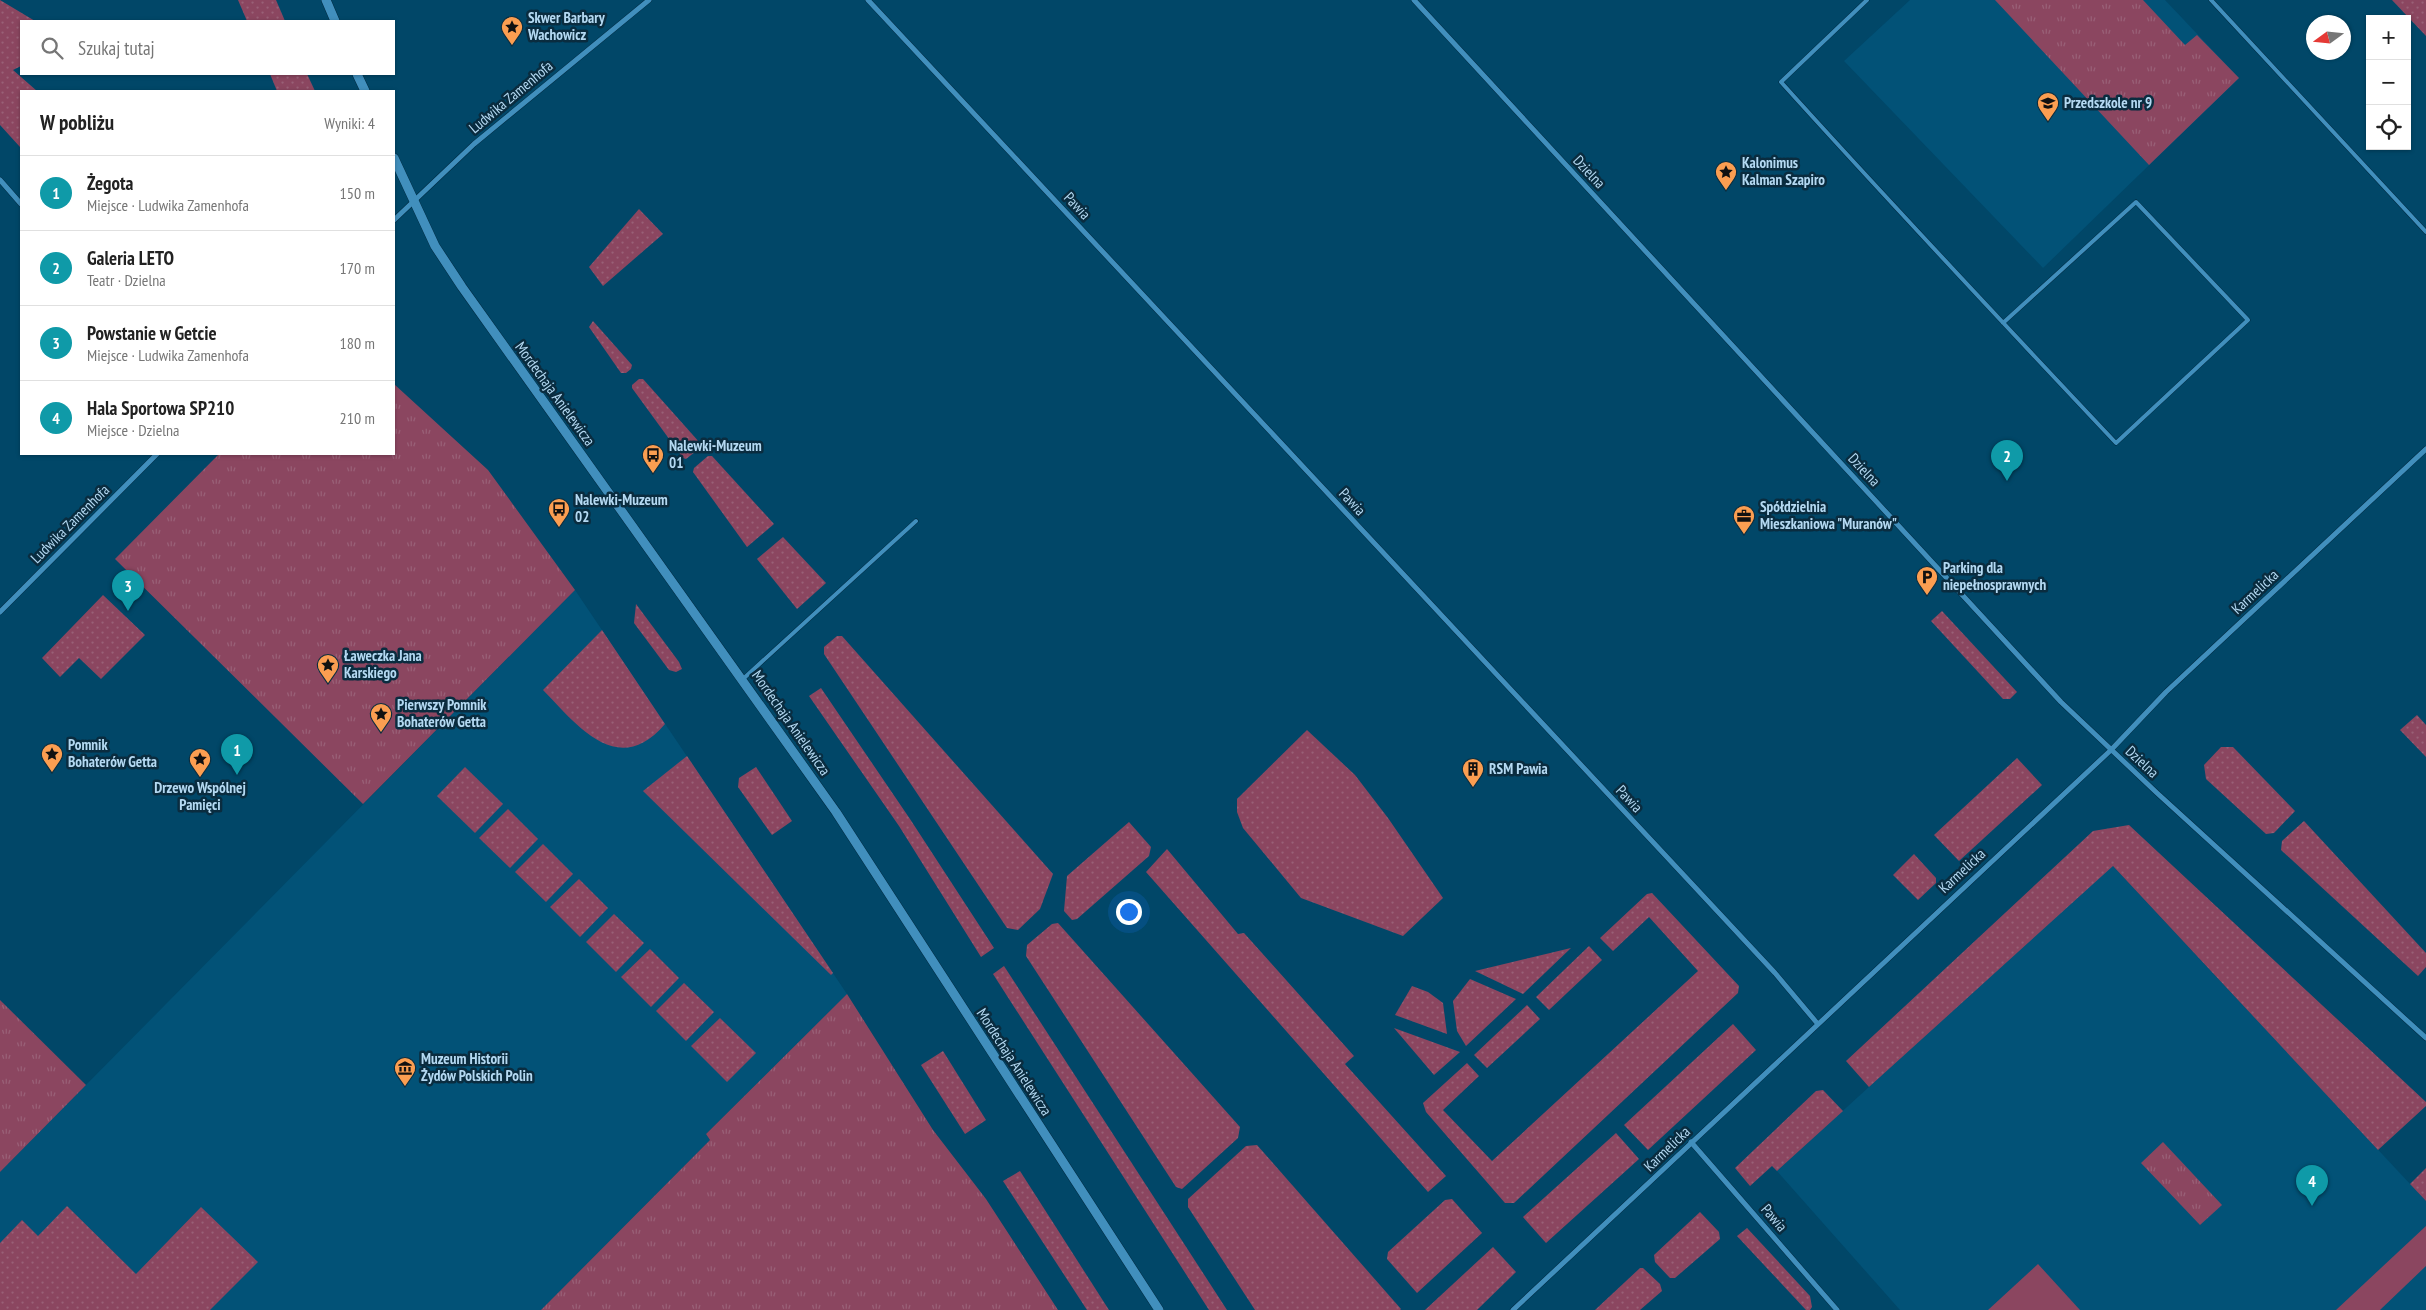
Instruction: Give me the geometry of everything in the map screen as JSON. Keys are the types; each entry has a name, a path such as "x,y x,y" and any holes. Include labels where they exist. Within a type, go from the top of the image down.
{"street":[{"path":"326,0 335,20"},
{"name":"Ludwika Zamenhofa","path":"395,219 474,144 649,0"},
{"name":"Pawia","path":"868,0 1768,966 1817,1023"},
{"name":"Dzielna","path":"1414,0 2054,695 2111,750 2426,1038"},
{"path":"357,75 365,90"},
{"name":"Mordechaja Anielewicza","path":"395,160 435,246 462,288 743,679 836,812 1159,1310"},
{"path":"0,180 20,203"},
{"name":"Karmelicka","path":"1513,1310 1817,1023 2111,750 2166,692 2426,449"},
{"name":"Ludwika Zamenhofa","path":"0,612 156,455"},
{"name":"Pawia","path":"1691,1142 1838,1310"}],"lane":[{"path":"1868,0 1781,82 2003,323 2116,442 2248,320 2136,202 2003,323"},
{"path":"2211,0 2426,232"},
{"path":"743,679 916,521"}],"shaded area":[{"name":"Przedszkole nr 9","path":"1910,0 2165,0 2239,78 2043,268 1844,61"},
{"path":"575,590 847,994 706,1134 710,1140 541,1310 0,1310 0,1172"},
{"path":"2112,865 2426,1201 2426,1310 1900,1310 1777,1171"}],"green space":[{"path":"0,0 33,20 20,20 20,66 13,70 36,90 20,90 20,147 0,125"},
{"path":"238,0 276,0 285,20 247,20"},
{"path":"1995,0 2143,0 2185,45 2197,35 2239,78 2149,165"},
{"path":"2392,0 2426,0 2426,36 2411,20 2411,15 2406,15"},
{"path":"270,75 307,75 315,90 277,90"},
{"path":"639,209 663,234 603,286 589,267"},
{"path":"593,321 632,365 631,369 626,373 621,373 589,327"},
{"path":"639,379 643,379 700,443 700,448 686,459 683,458 632,388 632,385"},
{"path":"395,385 488,470 575,590 363,804 115,559 218,455 395,455"},
{"path":"708,456 712,456 774,524 747,547 693,472 694,468"},
{"path":"783,537 826,583 797,609 757,559"},
{"path":"103,595 145,635 101,679 79,658 60,677 42,658"},
{"path":"636,604 679,662 682,669 676,672 669,670 634,623"},
{"path":"1942,611 2017,692 2010,699 2003,699 1931,621"},
{"path":"602,630 665,724 648,740 631,747 615,747 600,741 570,718 543,690"},
{"path":"837,636 842,636 1053,874 1040,909 1018,930 1007,928 824,654 824,647"},
{"path":"821,688 910,819 994,948 981,957 899,826 809,696"},
{"path":"2417,715 2426,725 2426,757 2400,730"},
{"path":"1307,730 1355,775 1388,818 1443,898 1403,936 1301,898 1243,828 1237,812 1237,799"},
{"path":"2221,747 2233,747 2295,811 2274,833 2266,834 2206,779 2204,765"},
{"path":"687,756 833,973 831,975 643,791"},
{"path":"2017,758 2042,785 1959,861 1934,835"},
{"path":"465,767 503,804 475,833 437,796"},
{"path":"756,767 792,821 772,835 738,787 739,778"},
{"path":"508,809 538,839 510,868 479,838"},
{"path":"2304,821 2426,953 2426,967 2418,976 2281,850 2282,841"},
{"path":"1129,822 1151,847 1149,856 1077,919 1072,920 1064,911 1067,876"},
{"path":"2129,825 2426,1102 2426,1106 2378,1150 2113,866 1869,1087 1846,1061 2093,831"},
{"path":"543,844 573,874 546,902 515,872"},
{"path":"1167,849 1238,934 1244,933 1354,1056 1345,1064 1446,1176 1428,1192 1146,872"},
{"path":"1914,854 1936,878 1936,883 1918,900 1893,875"},
{"path":"579,879 608,908 580,937 550,907"},
{"path":"1652,893 1739,986 1738,993 1514,1203 1505,1203 1426,1112 1423,1103 1467,1063 1479,1076 1443,1110 1492,1161 1698,971 1649,917 1613,951 1600,938 1647,894"},
{"path":"614,914 644,943 616,972 586,942"},
{"path":"1058,923 1240,1127 1238,1138 1182,1189 1176,1187 1026,956 1027,945 1052,924"},
{"path":"1589,946 1602,960 1549,1010 1536,997"},
{"path":"1571,948 1523,994 1475,971"},
{"path":"650,949 679,978 651,1007 621,977"},
{"path":"1004,966 1227,1310 1209,1310 993,974"},
{"path":"1470,979 1516,999 1466,1046 1457,1031 1453,1001"},
{"path":"684,983 714,1012 686,1041 656,1011"},
{"path":"1412,986 1428,992 1443,1003 1447,1034 1395,1015"},
{"path":"847,994 933,1130 986,1199 1058,1310 541,1310 710,1140 706,1134"},
{"path":"0,1000 86,1085 0,1172"},
{"path":"1527,1005 1540,1019 1487,1068 1474,1055"},
{"path":"720,1018 756,1053 727,1082 691,1046"},
{"path":"1733,1024 1756,1050 1648,1150 1624,1125"},
{"path":"1394,1028 1460,1052 1434,1075"},
{"path":"943,1051 986,1120 965,1134 921,1065"},
{"path":"1823,1090 1843,1111 1777,1171 1772,1166 1750,1186 1735,1168 1816,1091"},
{"path":"1616,1133 1639,1159 1546,1243 1523,1217"},
{"path":"2163,1142 2222,1205 2200,1225 2141,1163"},
{"path":"1257,1145 1400,1310 1255,1310 1188,1207 1188,1199 1246,1146"},
{"path":"2426,1168 2426,1201 2410,1184"},
{"path":"1020,1171 1109,1310 1087,1310 1003,1181"},
{"path":"1452,1199 1482,1233 1417,1293 1387,1259 1388,1252 1445,1200"},
{"path":"67,1206 136,1274 201,1207 258,1262 210,1310 0,1310 0,1243 22,1220 38,1236"},
{"path":"1700,1212 1719,1232 1720,1239 1675,1278 1670,1278 1655,1262 1654,1255"},
{"path":"2426,1226 2426,1266 2380,1310 2336,1310"},
{"path":"1747,1228 1810,1296 1812,1307 1810,1310 1806,1310 1737,1236"},
{"path":"1493,1247 1516,1272 1477,1310 1425,1310"},
{"path":"2038,1264 2080,1310 1988,1310"},
{"path":"1640,1268 1643,1268 1660,1284 1662,1291 1640,1310 1595,1310"}],"place":[{"name":"Skwer Barbary Wachowicz","path":"512,46"},
{"name":"Przedszkole nr 9","path":"2048,122"},
{"name":"Kalonimus Kalman Szapiro","path":"1726,191"},
{"name":"Nalewki-Muzeum 01","path":"653,474"},
{"name":"Galeria LETO","path":"2007,481"},
{"name":"Nalewki-Muzeum 02","path":"559,528"},
{"name":"Spółdzielnia Mieszkaniowa \"Muranów\"","path":"1744,535"},
{"name":"Parking dla niepełnosprawnych","path":"1927,596"},
{"name":"Powstanie w Getcie","path":"128,611"},
{"name":"Ławeczka Jana Karskiego","path":"328,684"},
{"name":"Pierwszy Pomnik Bohaterów Getta","path":"381,733"},
{"name":"Pomnik Bohaterów Getta","path":"52,773"},
{"name":"Żegota","path":"237,775"},
{"name":"Drzewo Wspólnej Pamięci","path":"200,778"},
{"name":"RSM Pawia","path":"1473,788"},
{"name":"Muzeum Historii Żydów Polskich Polin","path":"405,1087"},
{"name":"Hala Sportowa SP210","path":"2312,1206"}]}
